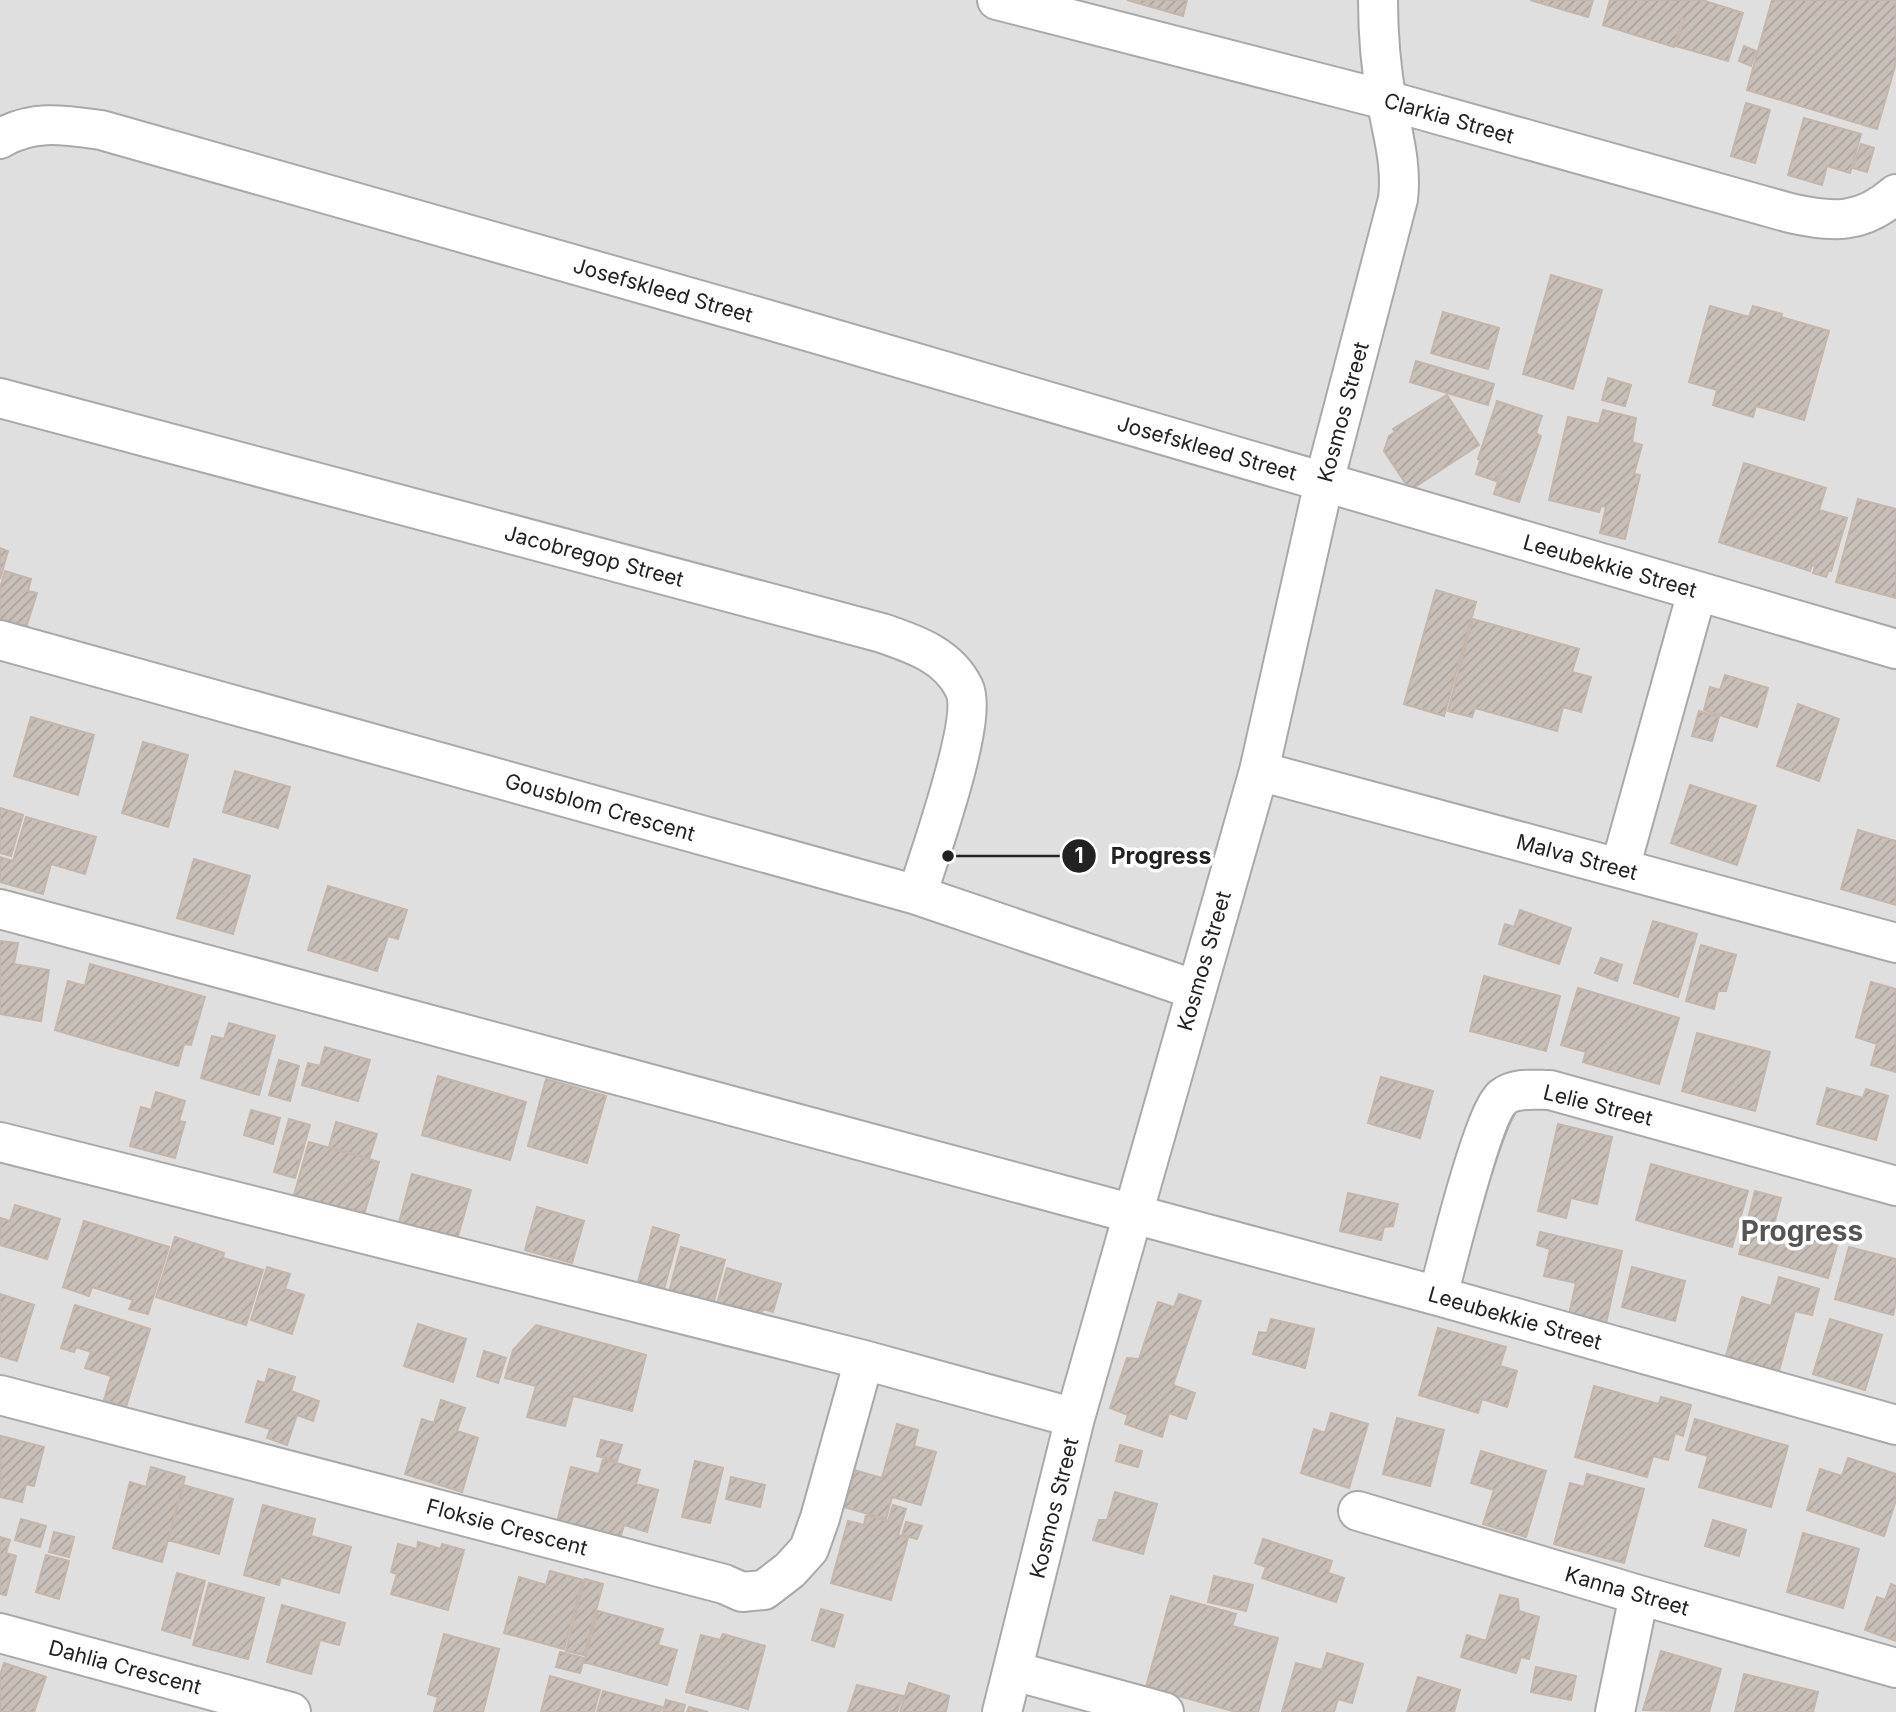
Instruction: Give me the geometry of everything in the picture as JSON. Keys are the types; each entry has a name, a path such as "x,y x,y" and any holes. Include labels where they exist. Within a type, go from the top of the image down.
{"street":[{"name":"Clarkia Street","path":"997,0 1387,100 1815,219 1845,220 1861,216 1876,210 1896,194"},
{"name":"Kosmos Street","path":"1002,1712 1075,1418 1259,771 1324,482 1398,199 1400,164 1387,100 1378,26 1378,0"},
{"name":"Josefskleed Street","path":"0,139 34,125 65,125 101,130 1324,482"},
{"name":"Jacobregop Street","path":"0,398 882,633 941,659 964,689 968,699 967,717 955,769 917,895"},
{"name":"Leeubekkie Street","path":"1324,482 1896,649"},
{"path":"1620,868 1697,592"},
{"name":"Gousblom Crescent","path":"0,640 917,895 1196,990"},
{"name":"Malva Street","path":"1259,771 1896,943"},
{"path":"0,909 1133,1214"},
{"name":"Lelie Street","path":"1438,1296 1494,1106 1505,1096 1521,1090 1550,1090 1896,1186"},
{"path":"0,1142 864,1360 1075,1418"},
{"name":"Leeubekkie Street","path":"1133,1214 1438,1296 1896,1425"},
{"name":"Floksie Crescent","path":"0,1395 697,1577 742,1592 764,1590 790,1570 808,1549 820,1518 864,1360"},
{"name":"Kanna Street","path":"1358,1511 1896,1668"},
{"path":"1615,1712 1639,1595"},
{"name":"Dahlia Crescent","path":"0,1633 291,1712"},
{"path":"1014,1671 1164,1712"}],"shaded area":[{"name":"Progress","path":"0,0 1896,0 1896,1712 0,1712"}],"building":[{"path":"1127,0 1187,0 1183,16"},
{"path":"1530,0 1593,0 1588,17"},
{"path":"1610,0 1702,0 1743,13 1728,61 1676,46 1684,20 1682,18 1674,47 1603,25"},
{"path":"1772,0 1896,0 1896,63 1877,129 1747,90"},
{"path":"1744,46 1756,51 1751,66 1739,61"},
{"path":"1746,103 1770,110 1755,163 1731,156"},
{"path":"1804,118 1861,134 1850,173 1827,166 1822,185 1788,175"},
{"path":"1861,144 1874,148 1867,172 1853,168"},
{"path":"1551,275 1602,290 1573,389 1523,374"},
{"path":"1710,306 1749,317 1753,306 1829,331 1804,420 1756,406 1753,417 1713,405 1717,390 1689,382"},
{"path":"1443,312 1499,328 1488,369 1431,353"},
{"path":"1416,361 1494,384 1488,405 1410,382"},
{"path":"1608,378 1631,385 1625,406 1602,400"},
{"path":"1447,395 1479,445 1410,490 1384,451 1389,436 1395,432 1393,429"},
{"path":"1497,401 1542,416 1536,433 1541,436 1519,502 1494,494 1501,472 1496,481 1476,474 1480,460 1478,459"},
{"path":"1603,410 1636,418 1632,442 1642,445 1634,474 1640,475 1625,539 1600,533 1606,507 1601,506 1599,512 1549,500 1568,417 1599,424"},
{"path":"1744,463 1826,488 1819,510 1847,518 1831,571 1829,570 1826,577 1813,573 1815,566 1812,565 1810,571 1719,542"},
{"path":"1858,499 1896,509 1896,598 1836,582"},
{"path":"0,548 8,551 0,579"},
{"path":"5,571 31,579 28,591 37,593 24,634 0,627 0,588"},
{"path":"1436,590 1476,602 1444,716 1404,704"},
{"path":"1473,619 1579,649 1572,672 1591,677 1581,712 1563,707 1557,731 1475,708 1472,717 1448,711"},
{"path":"1725,675 1768,688 1757,727 1704,710 1710,687 1720,690"},
{"path":"1798,704 1839,719 1819,781 1777,766"},
{"path":"1699,711 1719,717 1712,741 1692,736"},
{"path":"31,717 94,735 78,795 14,776"},
{"path":"143,742 188,755 168,827 122,813"},
{"path":"235,771 290,787 278,828 223,812"},
{"path":"1690,785 1756,806 1737,865 1671,843"},
{"path":"0,808 23,815 11,856 0,853"},
{"path":"26,817 96,837 85,874 51,864 43,894 0,882 0,857 13,861"},
{"path":"1858,830 1896,841 1896,905 1841,889"},
{"path":"194,859 250,876 233,934 177,918"},
{"path":"328,886 407,910 398,939 388,936 377,971 308,950"},
{"path":"1520,910 1571,928 1559,964 1499,944 1505,924 1514,927"},
{"path":"1653,921 1697,934 1678,997 1634,983"},
{"path":"0,941 18,943 14,964 49,970 41,1021 0,1014"},
{"path":"1701,945 1736,955 1726,991 1718,991 1714,1009 1686,1001"},
{"path":"1601,958 1622,965 1617,981 1595,973"},
{"path":"90,964 205,997 191,1045 184,1044 178,1066 55,1030 68,981 85,986"},
{"path":"1484,976 1560,996 1546,1051 1470,1031"},
{"path":"1871,982 1896,989 1896,1072 1871,1065 1877,1044 1856,1037"},
{"path":"1578,988 1679,1018 1659,1084 1583,1062 1586,1052 1561,1045"},
{"path":"229,1023 275,1036 259,1095 201,1078 212,1036 224,1039"},
{"path":"1697,1033 1770,1052 1755,1111 1682,1091"},
{"path":"325,1047 370,1060 358,1101 302,1085 308,1063 320,1066"},
{"path":"279,1060 299,1066 290,1101 269,1095"},
{"path":"438,1076 526,1102 510,1160 422,1135"},
{"path":"1381,1077 1433,1091 1420,1138 1368,1123"},
{"path":"546,1079 606,1096 587,1163 528,1146"},
{"path":"1827,1088 1863,1098 1866,1089 1888,1096 1876,1140 1817,1124"},
{"path":"156,1092 185,1101 179,1121 185,1122 175,1158 130,1146 141,1107 151,1110"},
{"path":"251,1110 280,1118 273,1144 244,1135"},
{"path":"289,1119 310,1125 295,1178 274,1172"},
{"path":"336,1122 377,1134 369,1159 329,1147"},
{"path":"1558,1124 1612,1137 1597,1204 1571,1198 1566,1218 1538,1211"},
{"path":"309,1142 379,1162 364,1215 294,1195"},
{"path":"1651,1164 1748,1191 1732,1247 1636,1220"},
{"path":"412,1174 471,1190 455,1247 397,1230"},
{"path":"1755,1191 1781,1198 1771,1236 1809,1245 1814,1228 1840,1235 1828,1278 1739,1254"},
{"path":"1348,1193 1398,1204 1393,1226 1384,1227 1381,1240 1340,1231"},
{"path":"15,1205 60,1219 47,1259 0,1245 1,1218 10,1221"},
{"path":"537,1207 584,1221 572,1263 525,1250"},
{"path":"84,1221 169,1247 148,1314 129,1309 133,1300 92,1287 89,1296 63,1287"},
{"path":"653,1227 679,1235 662,1296 636,1289"},
{"path":"1540,1232 1622,1251 1605,1328 1568,1319 1576,1283 1544,1276 1550,1249 1537,1245"},
{"path":"175,1237 224,1253 223,1258 263,1270 246,1325 156,1297"},
{"path":"681,1247 725,1260 711,1312 667,1299"},
{"path":"1849,1247 1896,1259 1896,1303 1893,1315 1835,1299"},
{"path":"267,1267 290,1274 285,1289 304,1295 292,1334 251,1320"},
{"path":"1632,1267 1685,1281 1675,1321 1622,1307"},
{"path":"727,1268 781,1284 773,1312 763,1309 759,1324 715,1311"},
{"path":"1779,1277 1819,1289 1812,1315 1795,1311 1778,1375 1725,1360 1742,1297 1771,1306"},
{"path":"0,1294 34,1305 17,1361 0,1356"},
{"path":"1179,1294 1201,1301 1173,1385 1195,1393 1186,1419 1169,1413 1162,1437 1125,1424 1128,1415 1110,1408 1127,1358 1139,1359 1158,1302 1174,1307"},
{"path":"75,1305 150,1329 126,1407 104,1400 111,1376 85,1368 91,1352 76,1347 74,1352 61,1348"},
{"path":"1271,1319 1314,1329 1305,1368 1253,1354 1259,1332 1267,1333"},
{"path":"1830,1319 1882,1335 1865,1390 1813,1374"},
{"path":"418,1324 466,1339 453,1382 404,1366"},
{"path":"536,1325 646,1355 632,1411 573,1396 565,1426 527,1417 536,1386 505,1378 513,1350"},
{"path":"1438,1328 1506,1347 1500,1366 1517,1371 1507,1407 1482,1399 1478,1413 1419,1395"},
{"path":"484,1351 506,1358 498,1383 477,1376"},
{"path":"269,1369 295,1377 291,1391 319,1401 313,1421 297,1415 287,1445 267,1438 270,1429 246,1422 258,1381 265,1383"},
{"path":"1594,1386 1659,1404 1661,1397 1691,1405 1683,1436 1675,1433 1668,1460 1653,1456 1647,1477 1575,1457"},
{"path":"441,1400 465,1408 457,1431 478,1438 462,1492 405,1474 422,1419 434,1423"},
{"path":"1331,1413 1368,1424 1349,1488 1301,1473 1314,1429 1325,1433"},
{"path":"1397,1418 1444,1430 1430,1486 1383,1474"},
{"path":"1695,1419 1788,1446 1771,1507 1699,1487 1708,1456 1686,1450"},
{"path":"897,1424 918,1430 914,1446 936,1452 921,1505 892,1497 886,1519 844,1507 854,1470 882,1478"},
{"path":"1,1436 44,1447 34,1486 26,1484 22,1502 0,1497"},
{"path":"601,1440 622,1445 617,1461 597,1456"},
{"path":"1120,1445 1142,1451 1138,1467 1116,1461"},
{"path":"1481,1451 1546,1471 1526,1537 1483,1524 1494,1490 1471,1483"},
{"path":"1848,1458 1896,1474 1896,1500 1884,1536 1807,1510 1820,1469 1842,1476"},
{"path":"603,1459 640,1470 636,1484 658,1490 647,1532 624,1525 620,1539 557,1522 571,1467 599,1474"},
{"path":"695,1461 723,1468 710,1523 682,1517"},
{"path":"151,1467 185,1477 162,1562 113,1548 130,1482 146,1487"},
{"path":"1587,1474 1644,1489 1624,1563 1554,1544 1570,1483 1584,1487"},
{"path":"731,1477 765,1485 760,1507 726,1499"},
{"path":"183,1485 233,1499 219,1554 168,1540"},
{"path":"1115,1492 1157,1504 1143,1554 1093,1540 1099,1520 1107,1520"},
{"path":"263,1505 315,1519 311,1536 351,1547 339,1593 281,1577 279,1585 244,1575"},
{"path":"893,1505 906,1509 898,1535 908,1538 891,1600 831,1583 848,1521 864,1525 866,1515 888,1521"},
{"path":"21,1519 46,1526 40,1547 15,1540"},
{"path":"1713,1520 1746,1530 1739,1556 1705,1546"},
{"path":"906,1522 922,1526 917,1539 902,1535"},
{"path":"54,1532 74,1537 69,1557 49,1552"},
{"path":"1803,1533 1859,1549 1843,1608 1787,1592"},
{"path":"0,1537 10,1540 6,1553 16,1556 6,1595 0,1594"},
{"path":"1263,1539 1332,1561 1328,1573 1344,1578 1336,1602 1262,1578 1266,1567 1255,1563"},
{"path":"418,1542 441,1549 442,1544 464,1550 448,1610 391,1594 397,1574 391,1572 398,1544 417,1549"},
{"path":"46,1555 69,1561 59,1599 36,1592"},
{"path":"550,1571 583,1580 564,1649 504,1633 519,1577 546,1585"},
{"path":"177,1573 205,1581 190,1638 162,1630"},
{"path":"1214,1576 1253,1585 1246,1611 1208,1602"},
{"path":"585,1579 603,1584 584,1655 566,1651"},
{"path":"209,1583 264,1598 248,1659 193,1645"},
{"path":"1891,1584 1896,1586 1896,1641 1865,1630 1877,1597 1885,1600"},
{"path":"1500,1595 1518,1599 1519,1611 1539,1617 1529,1659 1521,1657 1516,1673 1461,1657 1467,1635 1486,1641"},
{"path":"1171,1596 1236,1614 1232,1626 1278,1638 1258,1712 1236,1712 1146,1687"},
{"path":"282,1605 345,1623 339,1645 320,1640 311,1674 267,1662"},
{"path":"821,1609 843,1615 834,1647 812,1640"},
{"path":"598,1611 663,1629 658,1645 677,1650 667,1685 584,1662"},
{"path":"444,1634 499,1649 483,1712 434,1712 438,1697 428,1694"},
{"path":"723,1634 765,1646 748,1709 686,1692 701,1635 720,1640"},
{"path":"1661,1651 1721,1669 1709,1712 1643,1710"},
{"path":"560,1652 584,1658 580,1673 556,1667"},
{"path":"1327,1653 1363,1664 1352,1703 1338,1699 1334,1712 1282,1712 1296,1663 1322,1670"},
{"path":"4,1663 46,1677 34,1712 0,1712 0,1675"},
{"path":"1536,1667 1576,1676 1571,1700 1531,1692"},
{"path":"1744,1674 1818,1692 1813,1712 1735,1712"},
{"path":"550,1676 600,1690 594,1712 541,1712"},
{"path":"1418,1677 1460,1690 1454,1712 1407,1712"},
{"path":"909,1683 949,1696 946,1712 900,1712"},
{"path":"857,1685 903,1696 897,1712 848,1712"},
{"path":"603,1691 662,1707 660,1712 597,1712"},
{"path":"666,1700 685,1705 683,1712 663,1712"},
{"path":"689,1707 708,1712 687,1712"}],"place":[{"name":"Progress","path":"948,856"}],"district":[{"name":"Progress","path":"1802,1231"}]}
